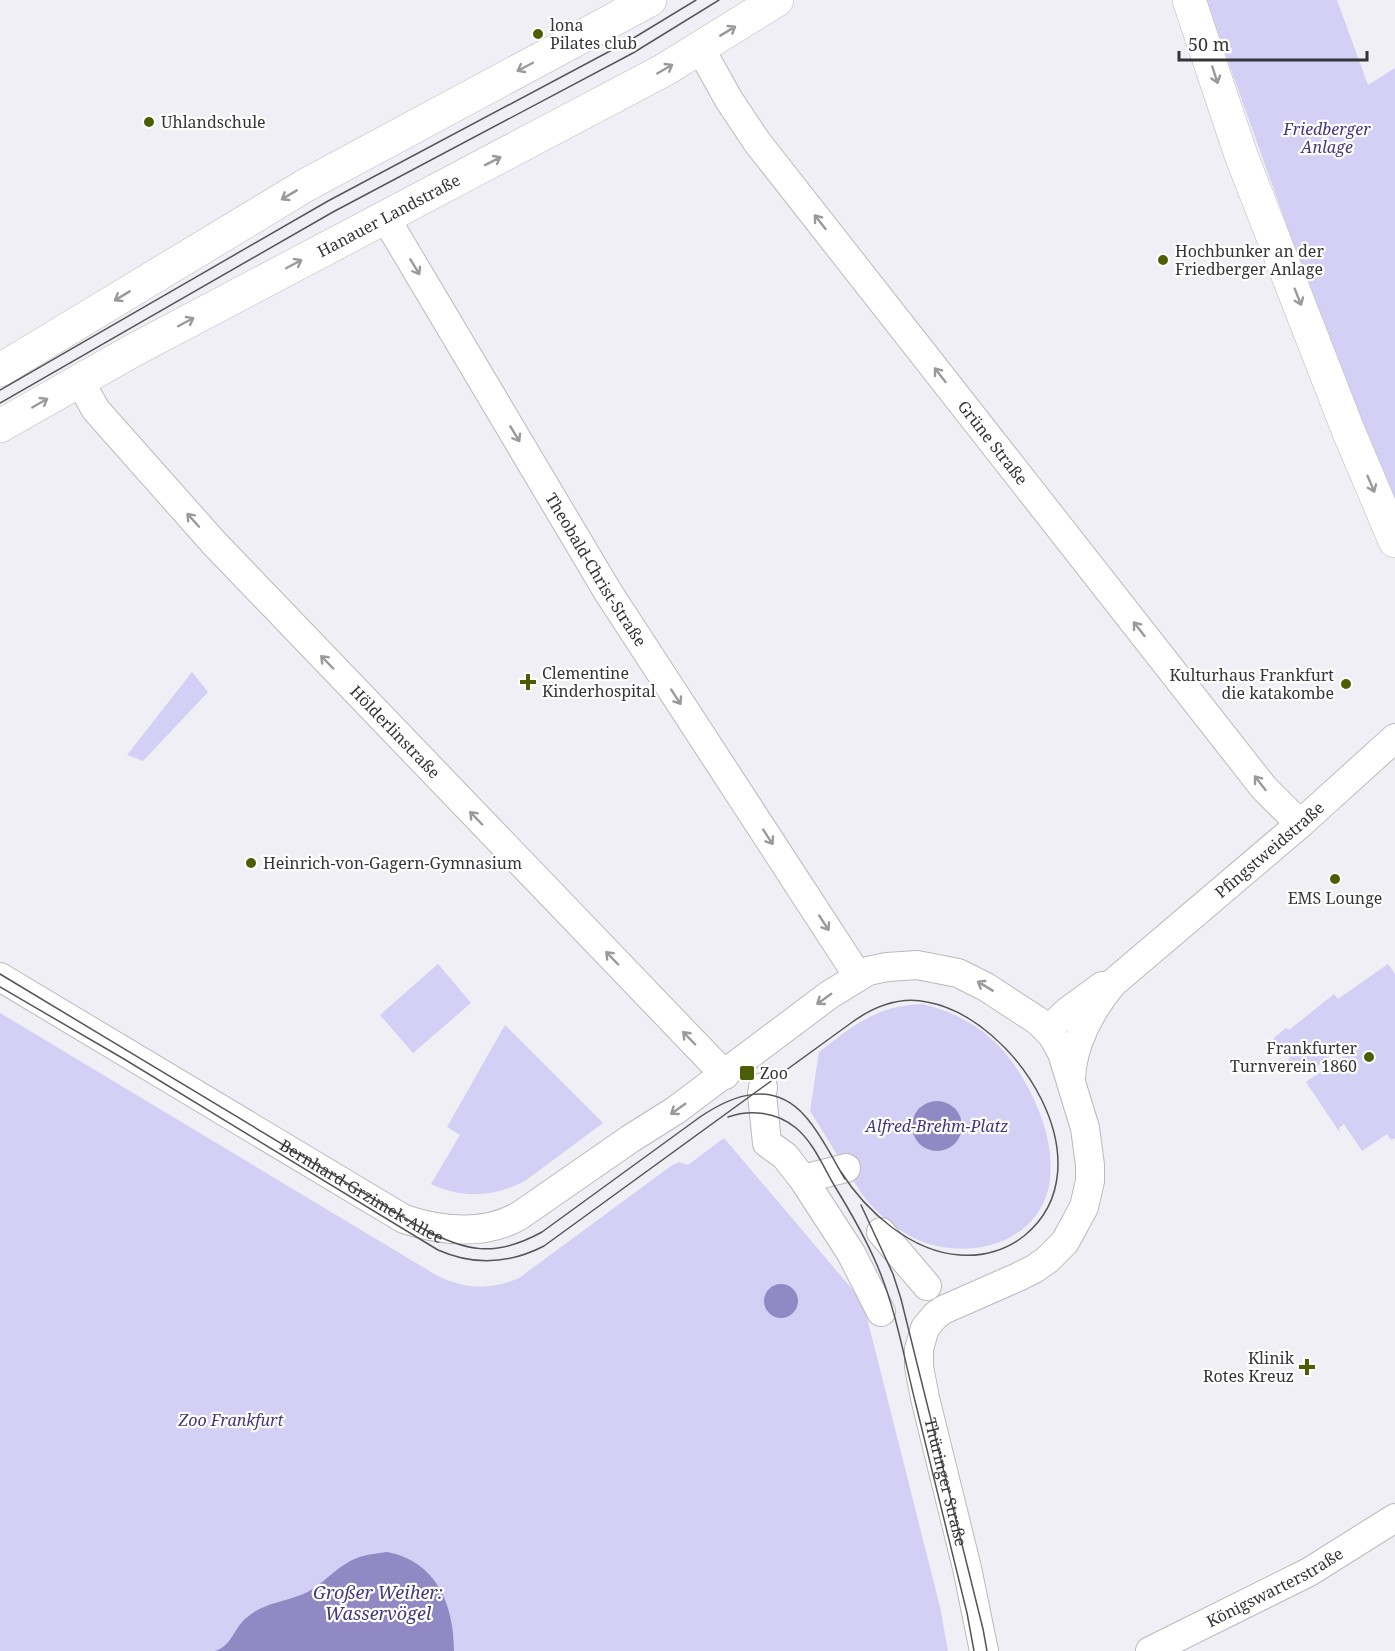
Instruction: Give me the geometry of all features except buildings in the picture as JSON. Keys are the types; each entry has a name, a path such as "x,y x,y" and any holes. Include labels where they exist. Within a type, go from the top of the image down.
{"main road":[{"path":"0,370 306,185 650,0"},
{"name":"Hanauer Landstraße","path":"0,426 79,380 566,122 700,48 777,0"},
{"path":"1189,0 1241,155 1348,430 1395,541"}],"street":[{"name":"Grüne Straße","path":"700,48 729,100 757,142 1271,797 1300,824"},
{"name":"Theobald-Christ-Straße","path":"385,217 608,592 858,976"},
{"name":"Hölderlinstraße","path":"79,380 96,410 214,543 725,1075"},
{"name":"Pfingstweidstraße","path":"1071,1081 1072,1064 1077,1045 1095,1008 1113,983 1300,824 1395,738"},
{"name":"Pfingstweidstraße","path":"1048,1030 1068,1011 1140,958"},
{"path":"725,1075 808,1010 858,976 887,967 907,965 958,973 975,980 1024,1010 1048,1030 1062,1053 1071,1081"},
{"name":"Bernhard-Grzimek-Allee","path":"0,976 404,1219 426,1226 453,1229 489,1227 512,1220 725,1075"},
{"name":"Thüringer Straße","path":"984,1651 967,1568 920,1375 920,1341 925,1328 935,1316 953,1305 1034,1269 1056,1251 1073,1230 1084,1207 1090,1181 1090,1165 1085,1128 1071,1081"},
{"path":"763,1087 767,1143 785,1156 803,1179 851,1252 881,1312"},
{"path":"803,1179 846,1168"},
{"path":"851,1252 885,1226 927,1286"},
{"name":"Königswarterstraße","path":"1150,1651 1309,1572 1395,1518"}],"green space":[{"name":"Friedberger Anlage","path":"1203,0 1337,0 1368,85 1395,68 1395,502 1320,319 1223,47"},
{"path":"192,672 208,692 143,761 127,755"},
{"path":"438,964 471,1003 413,1053 380,1015"},
{"name":"Frankfurter Turnverein 1860","path":"1388,964 1395,974 1395,1138 1391,1140 1387,1134 1362,1151 1344,1124 1339,1128 1340,1133 1306,1082 1344,1056 1339,1048 1311,1072 1304,1064 1297,1070 1288,1060 1290,1058 1273,1039 1286,1028 1289,1030 1334,994 1338,999"},
{"name":"Alfred-Brehm-Platz","path":"922,1004 944,1010 963,1019 996,1043 1021,1075 1043,1123 1050,1161 1048,1190 1040,1209 1028,1224 1012,1236 994,1244 975,1248 935,1246 916,1239 897,1228 864,1197 810,1111 819,1052 855,1025 878,1013"},
{"name":"Zoo Frankfurt","path":"0,1013 436,1275 466,1286 498,1285 519,1278 671,1166 679,1162 688,1165 724,1138 863,1302 940,1607 948,1651 0,1651"},
{"path":"505,1025 603,1123 525,1181 513,1186 490,1193 466,1194 431,1184 460,1135 447,1127"}],"water":[{"path":"937,1101 951,1105 958,1112 962,1126 958,1140 951,1147 937,1151 923,1147 916,1140 912,1126 916,1112 923,1105"},
{"path":"781,1284 793,1289 798,1301 793,1313 781,1318 769,1313 764,1301 769,1289"},
{"name":"Großer Weiher: Wasservögel","path":"387,1552 404,1557 418,1565 439,1587 450,1617 454,1651 215,1651 225,1646 242,1622 252,1613 307,1592 356,1558"}],"tram line":[{"path":"0,390 328,201 627,42 696,0"},
{"path":"0,403 333,212 633,53 719,0"},
{"path":"0,974 420,1227 451,1242 466,1246 480,1249 509,1246 542,1232 700,1117 726,1102 753,1094 767,1094 780,1098 793,1105 805,1116 822,1139 845,1179"},
{"path":"0,987 124,1059 438,1250 478,1261 505,1259 544,1246 851,1023 868,1012 896,1002 906,1000 927,1002 960,1014 992,1035 1019,1065 1041,1099 1055,1135 1058,1172 1048,1207 1024,1236 1010,1245 986,1254 960,1255 942,1252 907,1238 877,1215 851,1187 841,1172"},
{"path":"728,1117 745,1113 772,1115 796,1128 808,1140 817,1155 872,1255 884,1282 899,1334 967,1613 974,1651"},
{"path":"861,1205 893,1274 901,1299 987,1651"}],"place":[{"name":"lona Pilates club","path":"538,34"},
{"name":"Uhlandschule","path":"149,122"},
{"name":"Hochbunker an der Friedberger Anlage","path":"1163,260"},
{"name":"Clementine Kinderhospital","path":"528,682"},
{"name":"Kulturhaus Frankfurt die katakombe","path":"1346,684"},
{"name":"Heinrich-von-Gagern-Gymnasium","path":"251,863"},
{"name":"EMS Lounge","path":"1335,879"},
{"name":"Frankfurter Turnverein 1860","path":"1369,1057"},
{"name":"Zoo","path":"747,1073"},
{"name":"Klinik Rotes Kreuz","path":"1307,1367"}]}
